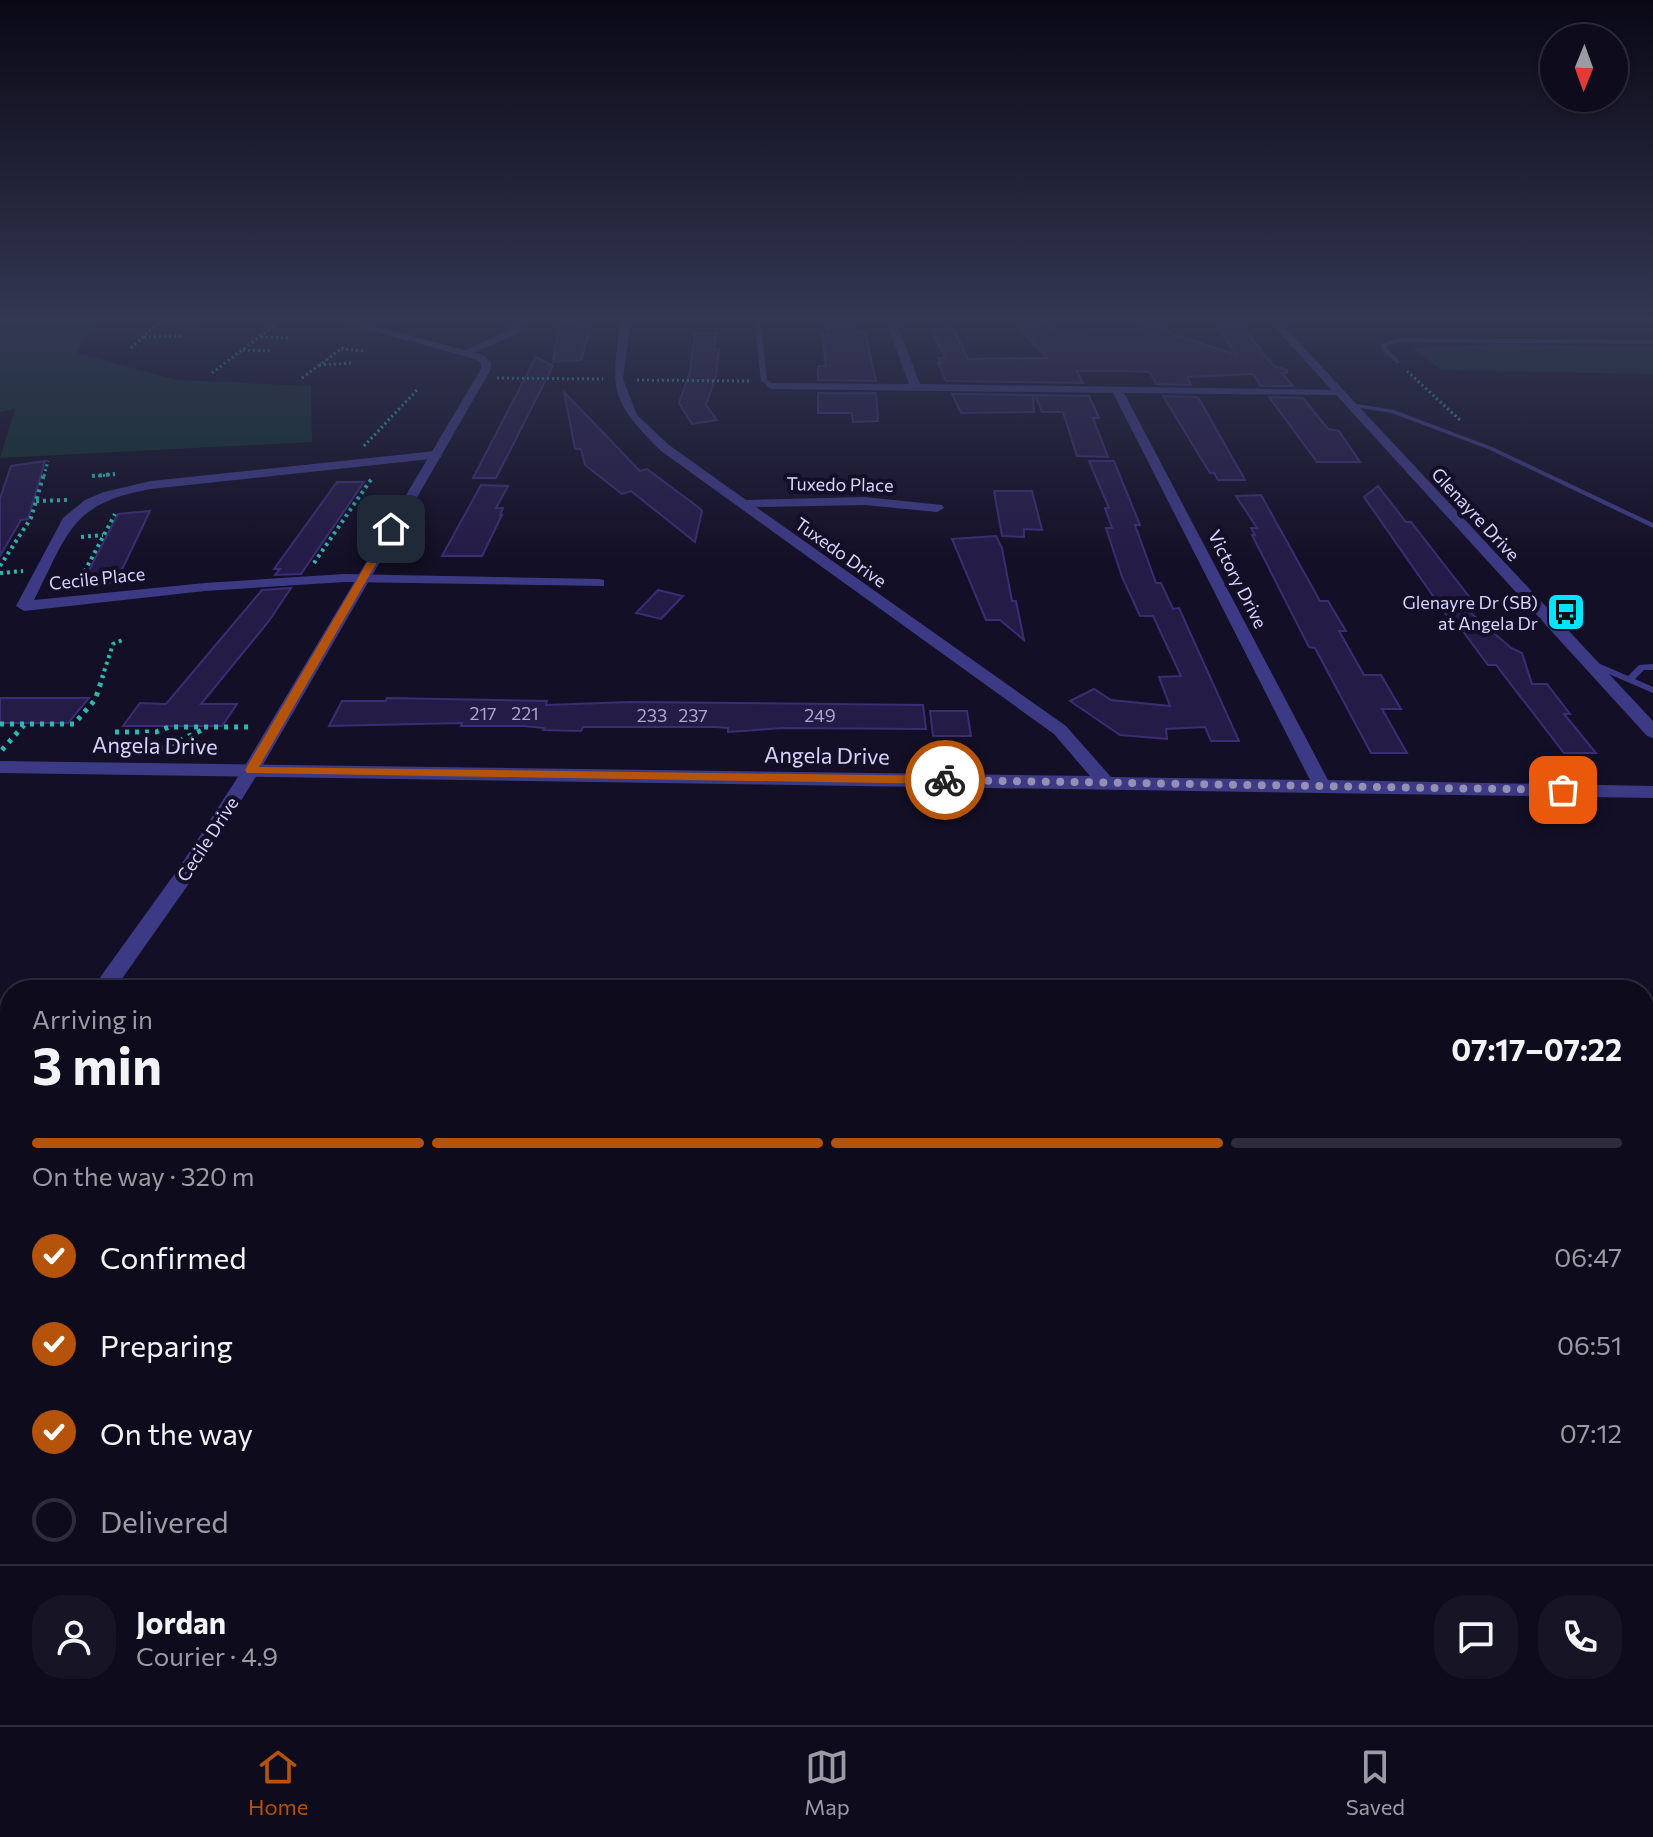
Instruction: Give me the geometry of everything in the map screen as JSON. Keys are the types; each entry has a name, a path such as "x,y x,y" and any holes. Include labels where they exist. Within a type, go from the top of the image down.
{"street":[{"name":"Cecile Drive","path":"109,980 179,883 251,770 468,400"},
{"name":"Tuxedo Drive","path":"626,400 632,416 665,448 1060,730 1105,782"},
{"name":"Victory Drive","path":"1122,400 1322,786"},
{"name":"Glenayre Drive","path":"1346,400 1653,732"},
{"name":"Cecile Place","path":"436,455 386,458 233,479 156,484 100,500 72,516 24,606 205,587 361,578 599,583"},
{"name":"Tuxedo Place","path":"743,504 905,503 937,508"},
{"name":"Angela Drive","path":"0,767 1653,792"}],"lane":[{"path":"1351,405 1370,405 1392,411 1490,448 1653,526"},
{"path":"1588,662 1653,690"},
{"path":"1629,680 1642,667 1653,667"}],"path":[{"path":"362,448 408,400"},
{"path":"1438,400 1490,448"},
{"path":"0,566 30,521 48,461"},
{"path":"306,575 373,478"},
{"path":"36,501 61,500"},
{"path":"77,586 115,514"},
{"path":"80,537 104,535"},
{"path":"0,573 14,572"},
{"path":"0,724 69,725 78,721 95,700 113,644 125,639"},
{"path":"0,752 25,724"},
{"path":"115,732 252,727"},
{"path":"159,750 207,728"}],"green space":[{"path":"0,400 311,400 312,442 0,458 15,409 0,412"}],"building":[{"path":"514,400 536,400 496,478 473,478"},
{"path":"565,400 571,400 640,471 647,469 702,511 695,542 631,491 622,494 585,465 581,449 575,449"},
{"path":"680,400 708,400 706,405 717,420 692,424 679,403"},
{"path":"818,400 876,400 878,421 853,422 852,413 818,413"},
{"path":"955,400 1033,400 1034,412 961,413"},
{"path":"1037,400 1091,400 1099,418 1093,418 1108,457 1077,456 1063,412 1042,412"},
{"path":"1165,400 1199,400 1245,480 1218,480 1214,473 1210,473"},
{"path":"1271,400 1304,400 1328,429 1339,431 1360,462 1317,462"},
{"path":"45,461 28,519 21,520 0,556 0,499 11,466"},
{"path":"1089,461 1114,461 1140,525 1135,525 1156,583 1161,583 1173,609 1179,608 1239,741 1211,741 1205,727 1166,729 1167,739 1120,735 1070,701 1094,689 1111,700 1170,706 1159,677 1181,676 1153,616 1140,616 1122,577 1106,528 1112,528 1105,508 1109,508"},
{"path":"337,482 364,482 301,574 275,575 280,569 274,569"},
{"path":"481,485 508,486 496,508 503,508 502,515 482,556 442,556"},
{"path":"1378,486 1406,522 1411,522 1471,599 1455,599 1511,648 1522,653 1532,684 1547,684 1570,714 1564,714 1596,753 1564,753 1496,665 1488,665 1459,626 1454,626 1364,497"},
{"path":"994,491 1032,491 1042,530 1024,529 1024,537 1002,536"},
{"path":"1261,495 1320,601 1328,601 1346,631 1339,631 1364,675 1381,675 1401,709 1382,709 1407,753 1371,753 1315,648 1309,647 1252,535 1255,535 1251,528 1257,528 1236,496"},
{"path":"150,511 116,582 81,586 118,514"},
{"path":"996,536 1002,548 1012,601 1016,601 1024,640 1000,620 986,620 952,539"},
{"path":"291,588 269,621 201,704 237,704 222,726 123,726 140,703 166,704 262,590"},
{"path":"658,590 683,596 661,619 636,613"},
{"path":"0,698 89,698 68,723 0,723"},
{"path":"387,698 547,701 546,705 630,702 923,705 926,729 783,728 728,732 728,728 716,727 583,727 581,731 524,726 461,726 462,723 329,726 342,701 386,701"},
{"path":"930,711 967,711 971,736 933,736"}],"way so far":[{"path":"945,780 1563,790"}],"place":[{"name":"Glenayre Dr (SB) at Angela Dr","path":"1566,612"}],"route":[{"path":"391,529 251,770 945,780"}]}
